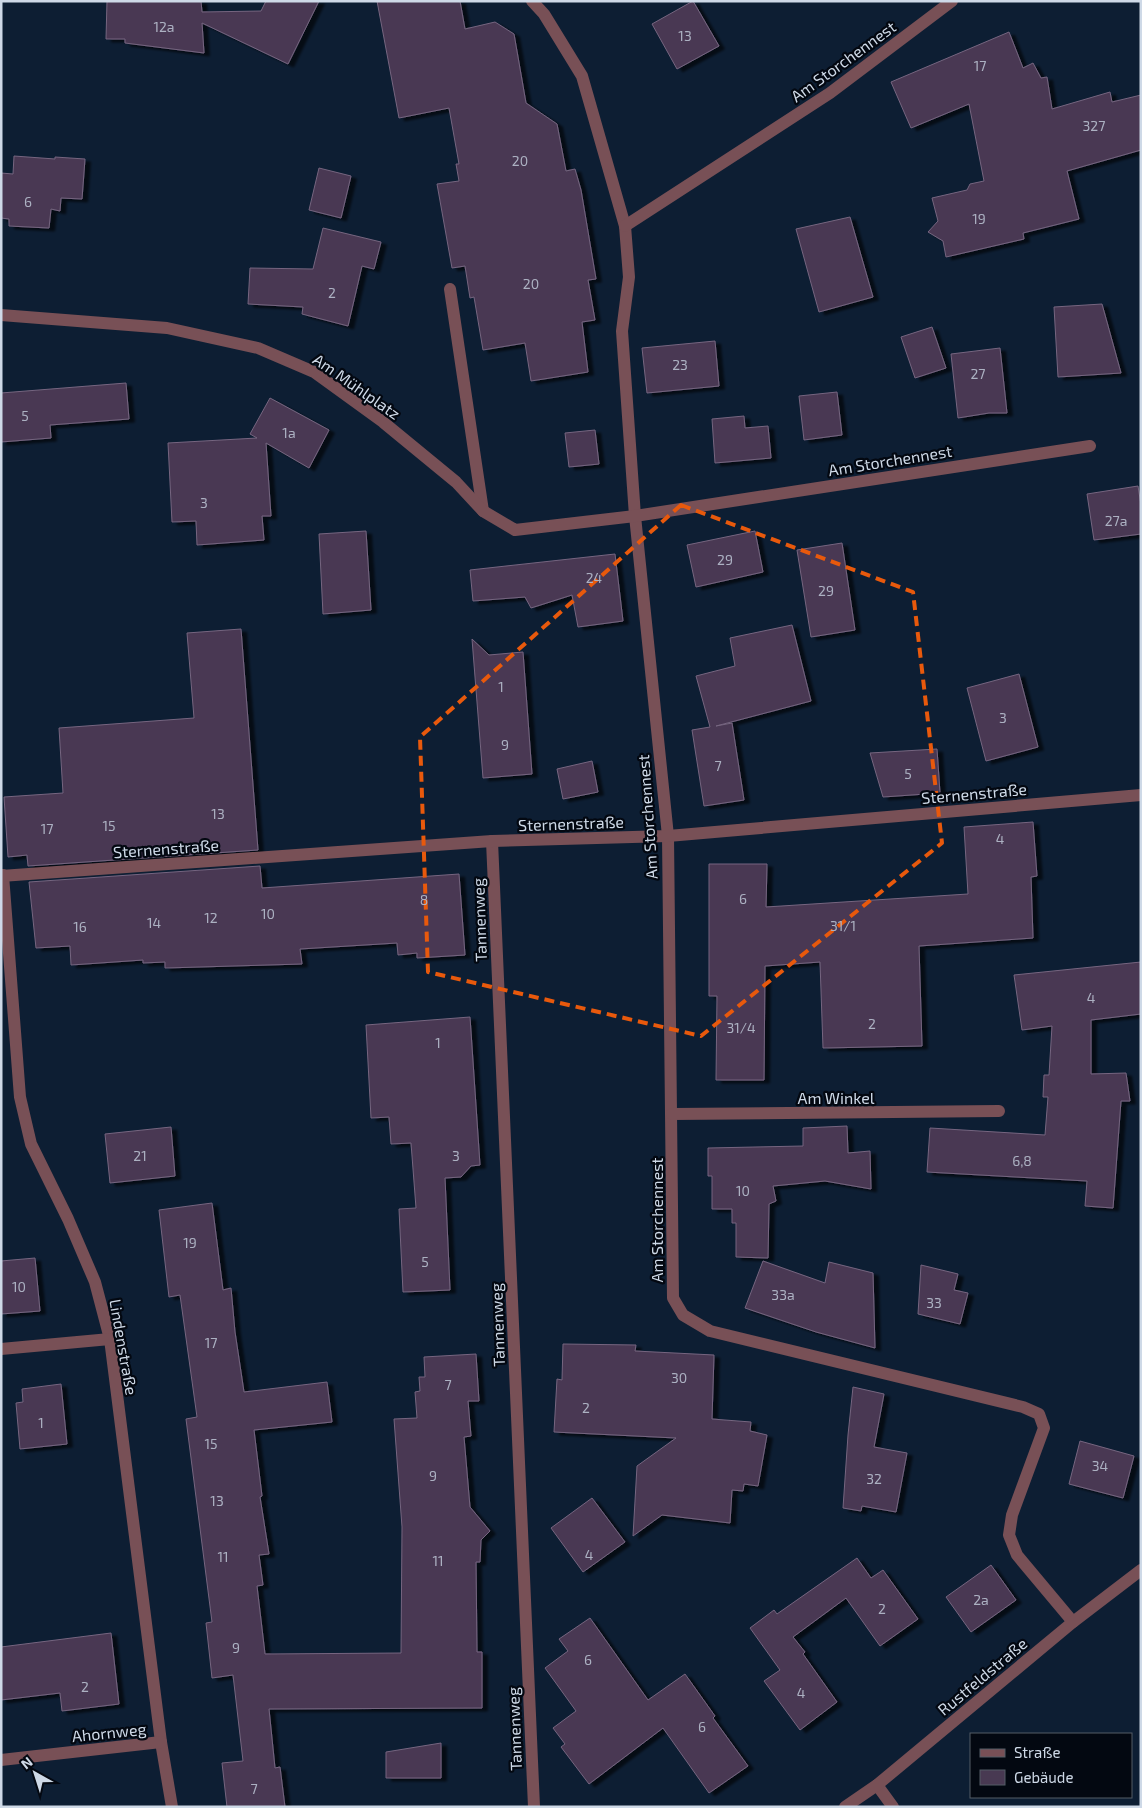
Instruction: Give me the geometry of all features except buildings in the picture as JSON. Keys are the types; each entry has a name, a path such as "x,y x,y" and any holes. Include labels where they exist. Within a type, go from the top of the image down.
{"street":[{"name":"Am Storchennest","path":"532,1 544,14 582,76 626,226 629,277 622,332 635,516 668,836 673,1298 683,1315 710,1331 1023,1407 1039,1414 1044,1428 1012,1515 1009,1535 1016,1555 1073,1622"},
{"name":"Am Storchennest","path":"626,226 830,93 952,1"},
{"path":"450,289 483,511"},
{"name":"Am Mühlplatz","path":"1,315 167,328 258,348 314,372 383,422 456,482 483,511 515,530 635,516"},
{"name":"Am Storchennest","path":"635,516 1090,446"},
{"name":"Sternenstraße","path":"2,875 492,841 668,836 1141,795"},
{"name":"Tannenweg","path":"492,841 534,1807"},
{"name":"Lindenstraße","path":"2,875 20,1097 31,1144 68,1219 95,1282 110,1339 161,1742 172,1807"},
{"name":"Am Winkel","path":"672,1114 1000,1111"},
{"path":"1,1349 110,1339"},
{"name":"Rustfeldstraße","path":"845,1807 877,1785 1073,1622 1141,1570"},
{"name":"Ahornweg","path":"1,1760 161,1742"},
{"path":"877,1785 892,1807"}],"highlighted area":[{"path":"681,505 913,592 942,843 701,1036 428,972 420,737"}]}
